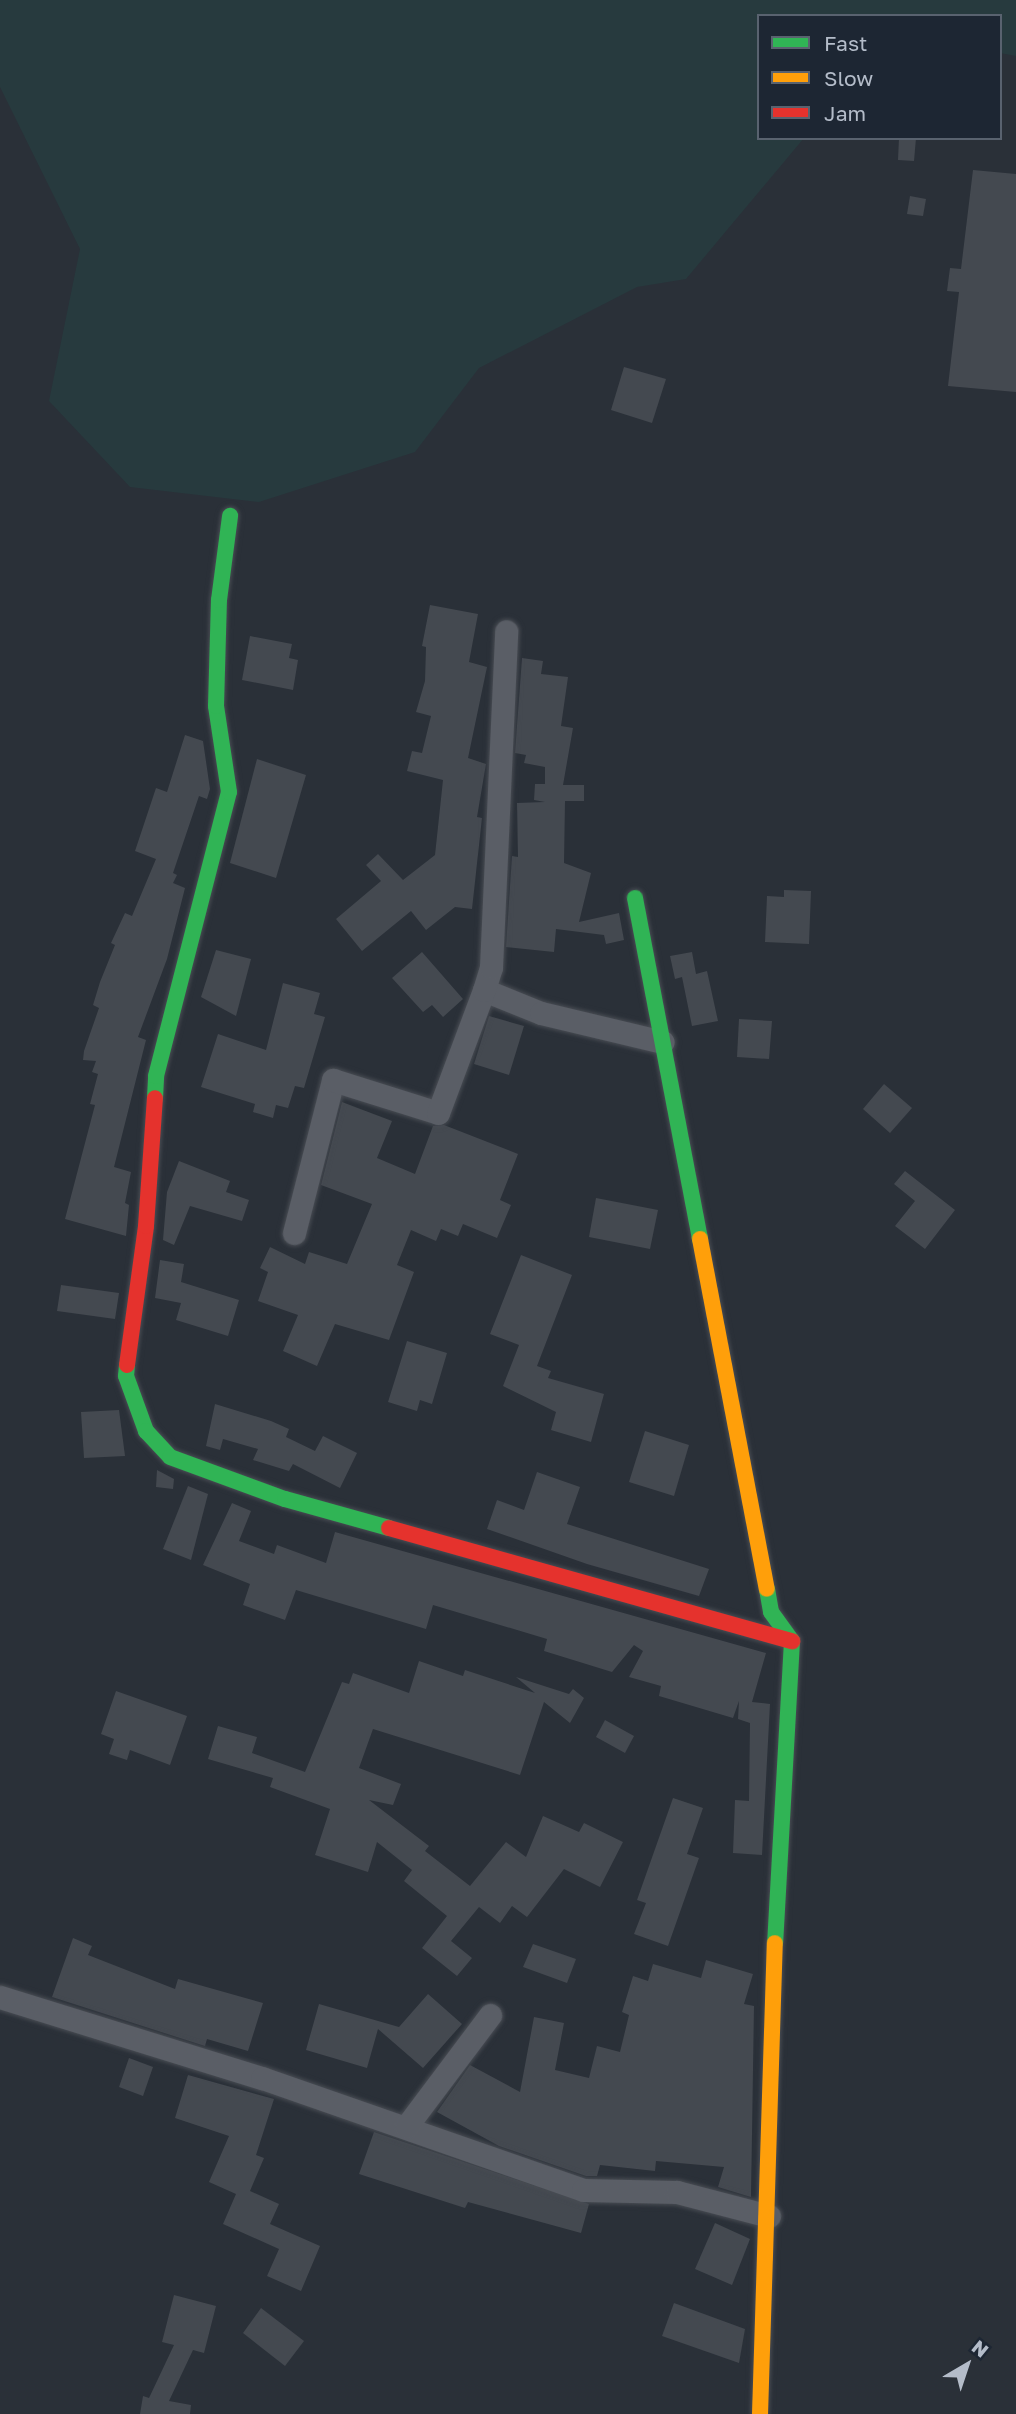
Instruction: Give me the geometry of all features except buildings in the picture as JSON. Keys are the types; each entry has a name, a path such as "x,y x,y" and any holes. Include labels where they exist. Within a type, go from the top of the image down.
{"street":[{"path":"230,516 219,600 216,705 229,792 156,1076 146,1226 127,1376 146,1431 170,1457 191,1468 285,1499 792,1641"},
{"path":"294,1233 333,1080 438,1113 484,990 491,967 506,631"},
{"path":"635,898 771,1612 792,1641 772,2003 769,2216 760,2414"},
{"path":"484,990 541,1013 663,1042"},
{"path":"0,1997 86,2020 406,2127 583,2190 677,2192 769,2216"},
{"path":"406,2127 490,2015"}],"green space":[{"path":"0,0 1016,0 1016,56 1002,53 1002,14 757,14 757,140 802,140 686,279 637,287 479,368 415,452 259,502 130,487 49,401 80,249 0,87"}],"traffic: fast":[{"path":"155,1098 156,1076 229,792 216,706 219,600 230,516"},
{"path":"635,898 700,1239"},
{"path":"127,1365 126,1376 146,1431 170,1457 285,1499 389,1528"},
{"path":"767,1589 771,1612 792,1641 775,1943"}],"traffic: slow":[{"path":"700,1239 767,1589"},
{"path":"760,2414 775,1943"}],"traffic: jam":[{"path":"127,1365 146,1226 155,1098"},
{"path":"389,1528 792,1641"}]}
